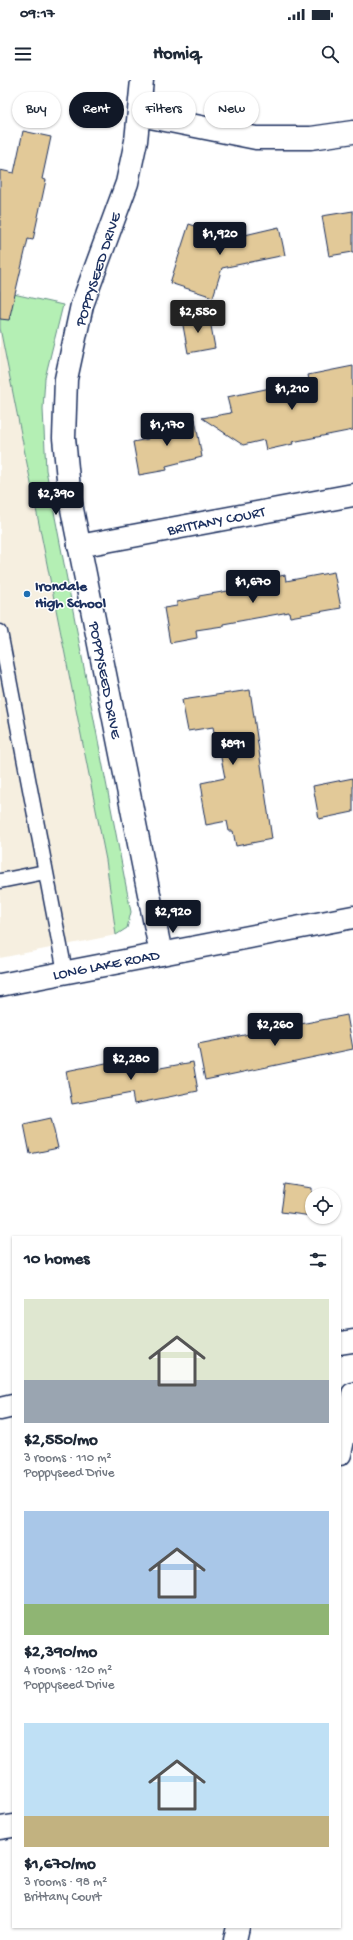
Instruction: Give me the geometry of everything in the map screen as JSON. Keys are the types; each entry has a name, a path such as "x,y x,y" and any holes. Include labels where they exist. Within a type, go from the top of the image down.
{"street":[{"name":"POPPYSEED DRIVE","path":"141,92 142,80"},
{"path":"196,126 256,138 311,138 353,132"},
{"name":"POPPYSEED DRIVE","path":"138,128 126,183 82,306 66,379 64,438 70,500 161,954"},
{"name":"BRITTANY COURT","path":"79,546 353,495"},
{"name":"LONG LAKE ROAD","path":"0,985 353,917"},
{"path":"341,1343 353,1340"},
{"path":"341,1449 353,1394"},
{"path":"0,1409 12,1406"},
{"path":"0,1828 12,1826"},
{"path":"236,1940 238,1928"}],"lane":[{"path":"0,632 64,972"},
{"path":"0,881 45,872"}],"shaded area":[{"name":"Irondale High School","path":"0,328 106,860 116,935 0,958"}],"green space":[{"path":"0,291 63,305 45,378 43,409 46,470 131,912 127,928 116,935 106,860 0,328"}],"building":[{"path":"23,131 51,137 42,179 46,180 33,240 28,239 9,320 0,319 0,170 14,173"},
{"path":"353,211 353,252 329,256 322,216"},
{"path":"189,224 232,238 279,227 285,255 222,268 213,297 170,283"},
{"path":"209,315 215,348 188,353 182,320"},
{"path":"353,366 353,430 292,442 293,444 266,450 264,440 243,445 202,418 231,413 227,397 309,380 308,375"},
{"path":"195,419 202,457 166,466 167,470 139,475 133,442 148,439 146,428"},
{"path":"334,572 341,608 290,617 289,612 223,624 223,626 196,630 197,638 170,643 164,608 177,606 177,602 199,598 199,596 257,586 256,581 285,575 286,581"},
{"path":"250,690 272,839 236,846 233,831 229,831 227,821 206,825 201,796 203,796 201,783 225,778 216,732 214,732 213,727 188,731 182,700"},
{"path":"353,778 353,812 319,819 313,786"},
{"path":"347,1015 353,1049 205,1080 198,1044"},
{"path":"141,1056 144,1071 193,1062 198,1091 134,1104 132,1093 72,1104 66,1071"},
{"path":"51,1118 58,1148 30,1154 24,1124"},
{"path":"285,1184 312,1188 305,1188 305,1215 281,1212"}],"place":[{"name":"Irondale High School","path":"27,594"}]}
